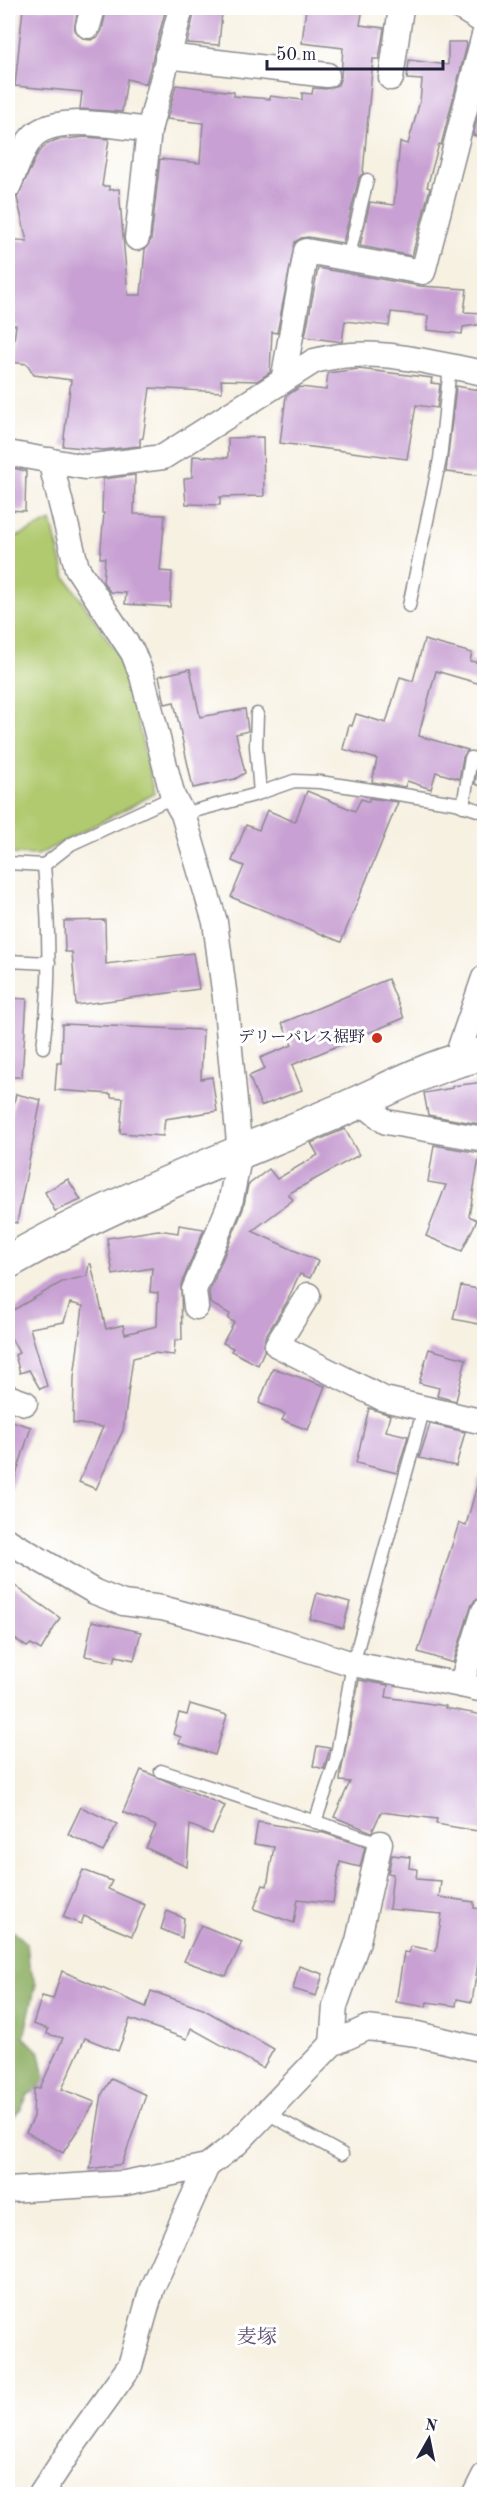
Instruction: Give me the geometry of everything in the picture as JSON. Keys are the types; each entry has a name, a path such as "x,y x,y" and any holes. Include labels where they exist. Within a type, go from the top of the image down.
{"street":[{"path":"137,238 149,130 181,8"},
{"path":"392,78 401,8"},
{"path":"460,8 484,22"},
{"path":"283,381 306,251 423,273 484,36"},
{"path":"167,56 327,75"},
{"path":"8,187 30,140 40,130 67,123 149,130"},
{"path":"8,453 85,467 163,457 314,361 335,355 379,353 484,373"},
{"path":"50,460 77,568 133,653 142,676 214,922 225,998 240,1153 230,1204 194,1290 196,1307"},
{"path":"8,1262 61,1231 361,1102 428,1069 470,1056 484,978"},
{"path":"361,1102 386,1122 484,1139"},
{"path":"308,1295 277,1345 384,1399 484,1422"},
{"path":"8,1541 94,1592 123,1603 162,1608 252,1632 353,1664 484,1689"},
{"path":"461,1684 484,1611"},
{"path":"332,2044 335,2006 358,1941 380,1843"},
{"path":"8,2190 125,2183 207,2166 237,2143 332,2044 367,2028 417,2034 484,2050"},
{"path":"41,2494 130,2366 152,2288 207,2166"},
{"path":"475,2494 484,2476"}],"lane":[{"path":"348,259 367,180"},
{"path":"409,606 440,459 450,366"},
{"path":"257,714 256,746 260,793"},
{"path":"463,806 471,758"},
{"path":"8,863 44,865 70,844 178,805 260,793 294,781 320,782 463,806 484,812"},
{"path":"43,1047 48,1009 50,941 44,865"},
{"path":"8,962 49,963"},
{"path":"315,1822 336,1760 353,1664 424,1408"},
{"path":"161,1771 380,1843"},
{"path":"267,2113 342,2154"}],"green space":[{"path":"51,521 65,576 125,665 154,794 38,855 8,854 8,559 14,538"},
{"path":"8,1930 27,1943 29,1966 36,1983 24,2037 40,2053 46,2083 28,2095 21,2109 8,2124"}],"building":[{"path":"23,8 78,9 74,30 84,39 91,40 98,37 102,30 107,8 166,8 146,84 127,79 122,112 80,109 82,92 15,86"},
{"path":"306,8 363,8 360,25 384,28 379,59 373,59 363,173 359,178 343,243 308,237 295,242 277,333 272,332 270,372 257,381 221,380 222,392 150,388 140,446 103,450 63,446 71,380 34,375 27,364 11,362 16,325 8,325 8,239 27,241 17,198 38,153 47,144 56,140 85,137 109,139 102,186 109,186 109,190 119,189 128,295 141,295 145,249 151,240 160,159 200,163 203,123 167,119 176,85 234,92 234,96 270,99 270,96 302,100 302,93 312,94 313,88 326,89 338,85 341,77 343,48 302,43"},
{"path":"195,10 222,12 219,45 187,43"},
{"path":"448,42 466,42 467,45 441,145 439,144 427,187 430,188 412,256 360,246 370,202 394,205 400,142 408,144 420,101 422,80 407,79 409,60 448,65"},
{"path":"484,90 484,139 473,135"},
{"path":"318,268 420,286 467,289 464,312 484,313 484,324 463,327 462,334 427,330 428,316 391,312 389,326 345,321 342,342 305,337"},
{"path":"359,369 432,378 431,383 440,384 437,408 416,405 407,459 280,443 286,396 300,387 326,390 328,373"},
{"path":"456,386 484,391 484,476 446,472"},
{"path":"263,437 264,496 220,497 220,505 186,504 184,479 192,477 193,456 228,458 228,438"},
{"path":"8,467 26,471 25,511 8,510"},
{"path":"135,475 134,514 165,515 160,571 172,572 170,607 125,604 126,593 110,592 103,582 105,558 100,558 104,513 102,513 103,479"},
{"path":"424,640 472,653 470,661 484,664 484,685 436,671 420,730 419,736 468,750 463,757 459,779 436,772 431,789 407,781 405,787 372,782 377,759 343,749 349,725 352,726 356,714 386,723 400,677 413,681"},
{"path":"190,669 200,717 245,709 248,731 236,734 245,773 235,779 193,788 174,702 165,704 159,676"},
{"path":"478,753 484,756 484,787 475,784"},
{"path":"307,791 355,811 361,799 369,802 369,798 398,802 341,942 231,897 244,866 232,861 246,825 259,830 267,810 295,822"},
{"path":"105,920 106,964 193,953 199,989 76,1005 72,952 65,952 64,921"},
{"path":"388,979 404,1018 292,1065 302,1090 261,1106 249,1076 265,1069 260,1058 292,1045 282,1023"},
{"path":"8,998 27,999 22,1077 8,1077"},
{"path":"62,1024 203,1030 201,1079 212,1077 217,1111 165,1119 163,1136 120,1133 123,1098 111,1097 111,1094 55,1090 57,1063 61,1063"},
{"path":"484,1082 484,1125 428,1115 424,1093 452,1088 452,1086"},
{"path":"16,1094 41,1100 17,1223 8,1222 8,1130"},
{"path":"345,1129 359,1155 288,1194 293,1200 252,1231 318,1261 310,1278 300,1274 297,1279 287,1302 265,1337 264,1351 258,1365 231,1351 233,1348 223,1343 234,1322 228,1319 230,1314 210,1303 209,1292 243,1209 248,1185 269,1169 277,1179 318,1155 311,1143"},
{"path":"434,1145 480,1153 469,1216 477,1220 462,1251 426,1236 446,1185 428,1182"},
{"path":"68,1179 81,1200 55,1211 45,1192"},
{"path":"179,1225 204,1229 181,1285 182,1340 175,1340 174,1355 153,1353 133,1358 123,1430 96,1489 79,1482 103,1427 73,1423 74,1378 83,1306 70,1303 64,1322 30,1328 47,1386 40,1389 29,1370 20,1373 15,1355 19,1353 8,1332 8,1313 62,1282 87,1276 89,1264 91,1264 106,1329 123,1325 125,1334 157,1326 158,1293 150,1292 152,1268 113,1275 107,1238 158,1230 178,1233"},
{"path":"461,1286 484,1290 484,1320 480,1319 478,1324 453,1319"},
{"path":"429,1349 466,1359 456,1401 437,1396 439,1388 419,1383"},
{"path":"273,1368 325,1386 308,1430 282,1420 285,1414 259,1403"},
{"path":"369,1408 390,1415 386,1431 408,1436 397,1473 356,1463"},
{"path":"8,1420 31,1427 12,1488 8,1488"},
{"path":"430,1424 465,1432 456,1466 419,1458"},
{"path":"479,1478 484,1478 484,1597 475,1600 471,1606 453,1663 418,1652 459,1523 466,1525"},
{"path":"8,1581 60,1618 41,1650 31,1644 27,1647 8,1634"},
{"path":"317,1593 350,1602 343,1628 310,1619"},
{"path":"92,1621 141,1632 134,1660 116,1656 114,1662 85,1656"},
{"path":"359,1680 388,1685 386,1697 446,1706 445,1708 483,1715 480,1731 484,1731 484,1832 436,1824 437,1819 381,1812 372,1832 334,1817 350,1782 340,1781"},
{"path":"190,1704 227,1715 215,1755 179,1743 181,1737 173,1734 179,1713 187,1715"},
{"path":"317,1746 330,1748 324,1769 313,1766"},
{"path":"141,1770 225,1806 212,1834 190,1825 187,1867 146,1848 156,1826 123,1812"},
{"path":"81,1807 117,1824 103,1852 68,1834"},
{"path":"258,1822 324,1833 365,1847 360,1867 340,1862 333,1903 298,1899 294,1923 254,1909 263,1885 267,1886 274,1847 254,1844"},
{"path":"392,1855 410,1857 409,1868 417,1869 416,1879 441,1881 439,1897 474,1902 474,1908 484,1909 484,1943 481,1943 472,2002 457,1999 456,2006 427,2002 426,2007 396,2002 404,1952 409,1953 411,1946 436,1951 442,1914 389,1909 393,1874 388,1873"},
{"path":"83,1870 112,1881 108,1889 145,1905 132,1936 84,1916 81,1924 63,1917"},
{"path":"167,1911 184,1918 182,1938 161,1929"},
{"path":"201,1925 242,1942 226,1976 184,1961"},
{"path":"299,1966 323,1974 316,1996 293,1989"},
{"path":"62,1971 146,2007 151,1991 203,2009 274,2049 263,2068 191,2028 187,2039 130,2019 118,2051 85,2038 62,2089 95,2102 63,2153 26,2132 33,2119 34,2089 40,2088 63,2038 47,2034 48,2029 33,2024 42,1996 53,1999"},
{"path":"111,2079 146,2095 122,2164 90,2169 102,2094"}],"place":[{"name":"デリーパレス裾野","path":"377,1038"}],"district":[{"name":"麦塚","path":"257,2338"}]}
